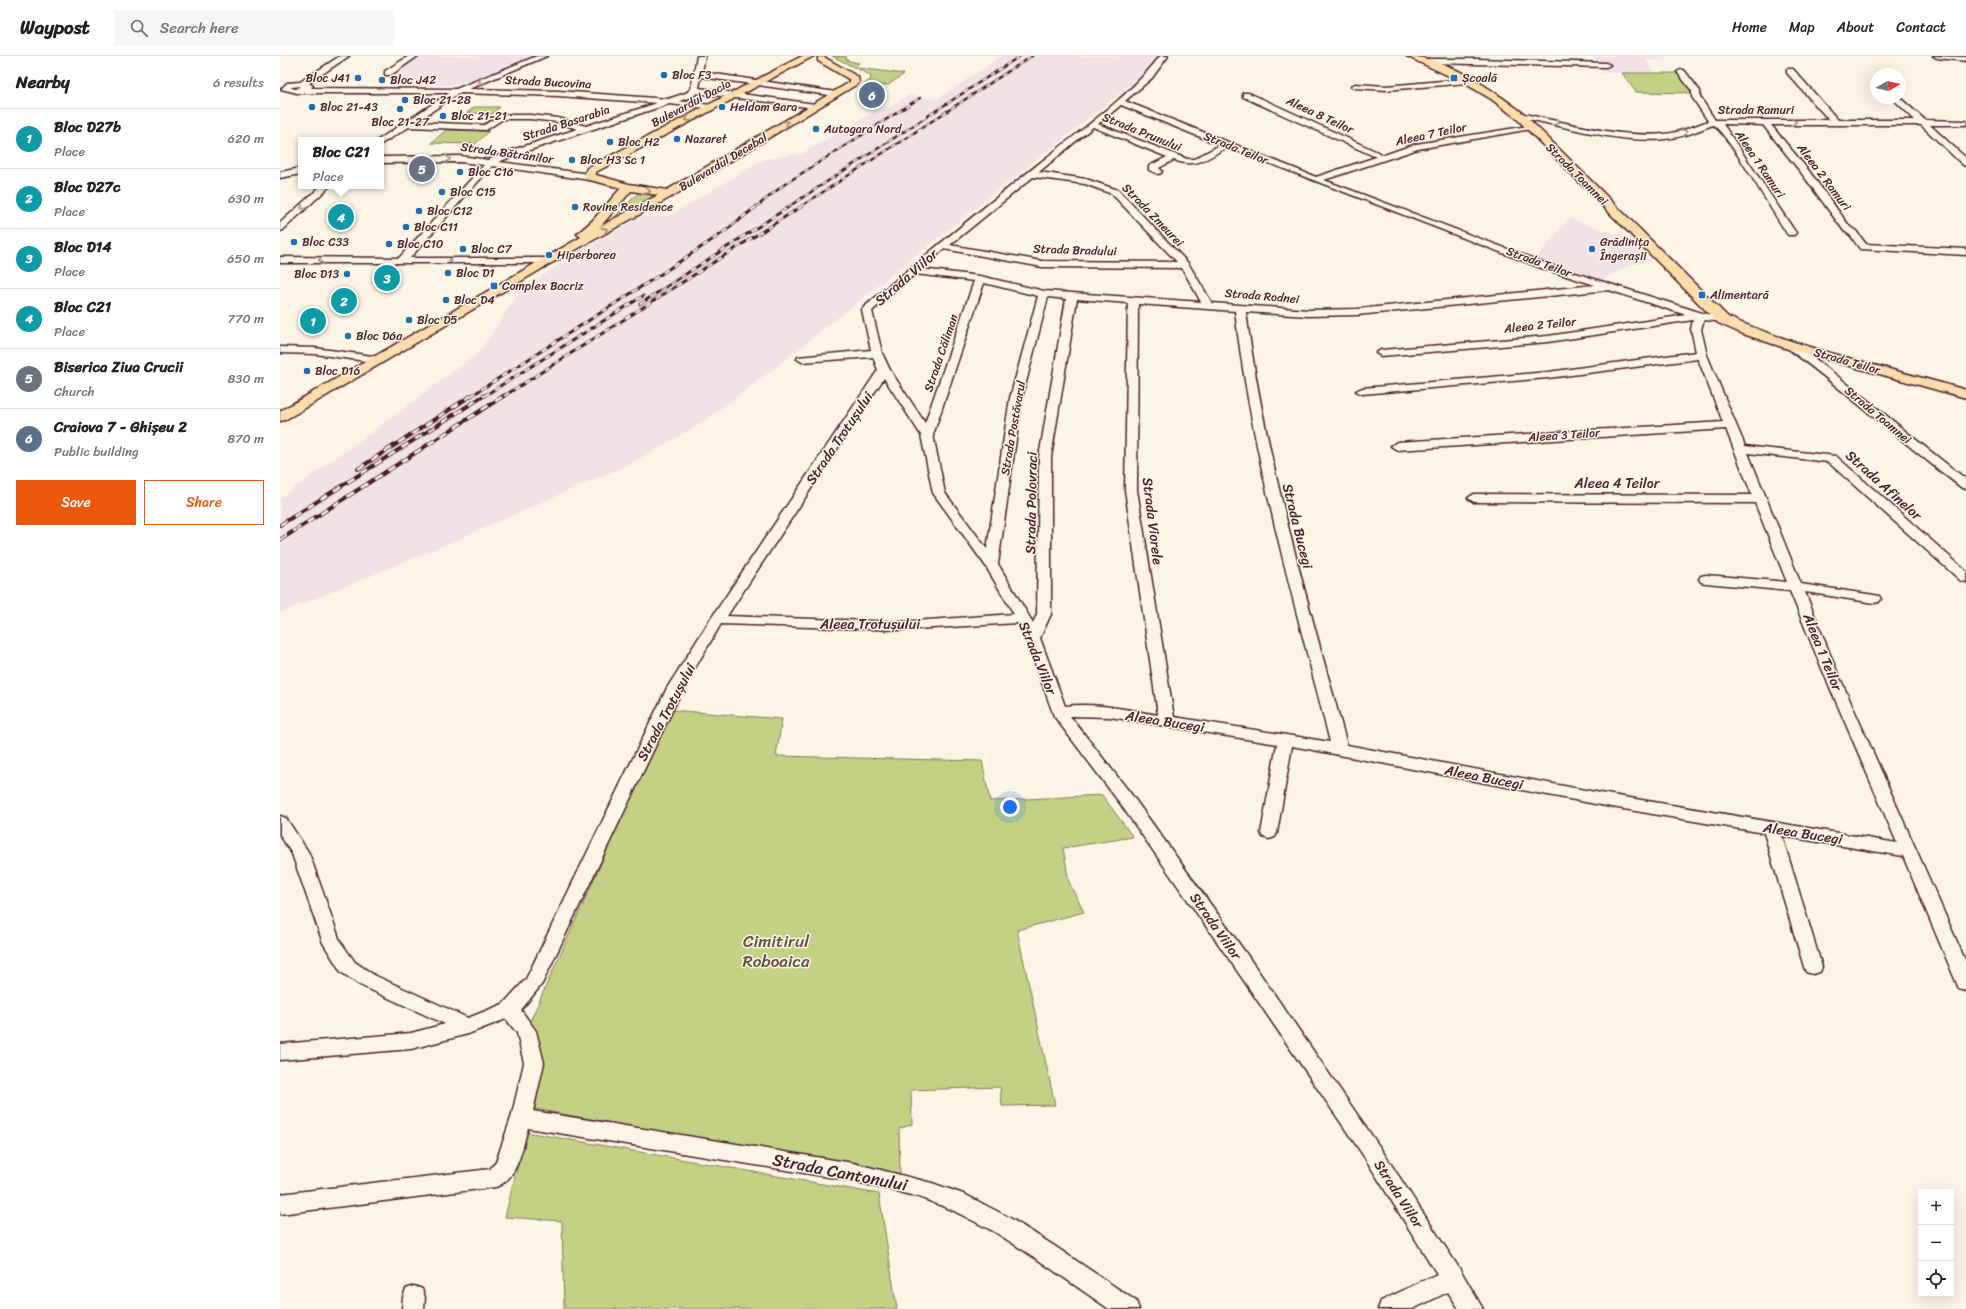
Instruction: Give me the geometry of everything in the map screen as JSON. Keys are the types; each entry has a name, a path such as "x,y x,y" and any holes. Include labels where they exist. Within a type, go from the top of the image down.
{"main road":[{"name":"Strada Toamnei","path":"1411,56 1427,61 1466,81 1496,98 1519,115 1723,320"},
{"path":"806,58 821,58"},
{"name":"Bulevardul Dacia","path":"590,178 591,170 806,58"},
{"name":"Bulevardul Decebal","path":"280,417 380,360 546,261 669,194 836,94 855,80 850,75 821,58"},
{"name":"Strada Bătrânilor","path":"590,178 628,187 669,194"},
{"name":"Bulevardul Decebal","path":"546,261 596,224 628,187"},
{"name":"Strada Teilor","path":"1723,320 1748,331 1790,345 1966,394"}],"street":[{"path":"292,89 345,56"},
{"path":"388,73 414,56"},
{"path":"384,140 457,91 543,56"},
{"path":"701,56 695,90 815,106"},
{"name":"Strada Viilor","path":"1164,56 1149,76 1120,102 942,246 867,310 877,353 884,370 927,435 939,493 991,564 1023,618 1033,638 1059,712 1125,798 1238,957 1372,1152 1472,1309"},
{"path":"1937,56 1966,59"},
{"path":"1427,61 1606,65"},
{"path":"1790,71 1836,123"},
{"name":"Aleea 1 Ramuri","path":"1681,72 1696,92 1696,97 1713,122 1719,125 1732,142 1791,233"},
{"path":"698,74 836,94"},
{"path":"1355,86 1386,88 1466,81"},
{"name":"Strada Bucovina","path":"292,89 550,93 672,102 711,107"},
{"name":"Strada Basarabia","path":"402,260 491,162 512,153 672,102 689,95 695,90"},
{"name":"Aleea 8 Teilor","path":"1246,95 1384,158"},
{"name":"Strada Teilor","path":"1120,102 1316,180 1547,267 1700,316 1723,320"},
{"path":"1903,104 1966,163"},
{"name":"Strada Ramuri","path":"1519,115 1624,136 1641,137 1664,137 1677,135 1713,122 1966,123"},
{"path":"407,124 486,128 501,117 530,117 558,120 586,129"},
{"name":"Aleea 2 Ramuri","path":"1765,122 1806,173 1847,229 1853,233 1863,247 1966,252"},
{"name":"Strada Prunului","path":"1092,124 1189,163 1227,144"},
{"name":"Aleea 7 Teilor","path":"1316,180 1404,150 1430,144 1531,127"},
{"path":"1158,171 1152,168 1174,157"},
{"name":"Strada Bătrânilor","path":"384,160 435,158 491,162 590,178"},
{"path":"280,176 298,172"},
{"name":"Strada Zmeurei","path":"1032,174 1091,183 1112,190 1185,265 1208,305"},
{"path":"280,228 323,189"},
{"name":"Strada Bradului","path":"942,246 1042,264 1185,265"},
{"path":"280,260 546,261"},
{"name":"Strada Rodnei","path":"913,271 980,279 1044,294 1308,313 1357,312 1610,287"},
{"name":"Strada Căliman","path":"927,435 980,279"},
{"name":"Strada Postăvarul","path":"991,564 1016,398 1044,294"},
{"name":"Strada Polovraci","path":"1033,638 1044,614 1045,457 1072,296"},
{"name":"Strada Viorele","path":"1133,300 1131,490 1167,721"},
{"name":"Strada Bucegi","path":"1240,308 1248,373 1274,497 1340,749"},
{"name":"Aleea 2 Teilor","path":"1382,353 1548,338 1700,316"},
{"name":"Aleea 1 Teilor","path":"1700,316 1696,329 1702,355 1829,669 1908,851 1959,949 1966,984"},
{"name":"Strada Toamnei","path":"1790,345 1837,380 1920,450 1966,485"},
{"path":"280,350 315,351 380,360"},
{"path":"802,359 877,353"},
{"path":"1362,391 1548,375 1702,355"},
{"name":"Strada Trotușului","path":"280,1052 411,1041 468,1026 510,1009 533,984 675,688 717,620 884,370"},
{"name":"Aleea 3 Teilor","path":"1397,446 1731,425"},
{"name":"Strada Afinelor","path":"1741,449 1832,459 1966,578"},
{"name":"Aleea 4 Teilor","path":"1474,498 1761,499"},
{"path":"1706,579 1797,587 1874,598"},
{"name":"Aleea Trotușului","path":"717,620 899,626 1023,618"},
{"name":"Aleea Bucegi","path":"1059,712 1075,710 1103,712 1340,749 1606,800 1908,851"},
{"path":"1269,833 1285,741"},
{"path":"280,822 300,854 332,943 348,967 367,980 468,1026"},
{"path":"1771,828 1813,967"},
{"path":"280,1204 496,1178 505,1167 521,1118 534,1063 526,1031 510,1009"},
{"name":"Strada Cantonului","path":"521,1118 852,1172 904,1184 957,1202 1008,1227 1128,1309"},
{"path":"1389,1309 1453,1278"}],"shaded area":[{"path":"419,56 534,56 463,85 391,85 406,75 393,74"},
{"path":"1002,56 1155,56 1140,77 1128,87 771,371 700,424 634,462 429,552 280,613 280,498 387,421 479,352 522,289 584,249 642,216 669,216 764,159 803,153 883,106 890,107 908,95 937,99"},
{"path":"1593,56 1664,56 1666,60 1646,60 1655,73 1602,73"},
{"name":"Grădinița Îngerașii","path":"1569,218 1631,239 1652,262 1629,265 1602,280 1536,258"}],"green space":[{"path":"832,56 847,57 845,59 859,63 855,66 859,68 904,74 888,85 862,86 870,80 871,76"},
{"path":"1622,73 1677,73 1693,93 1636,92"},
{"path":"475,107 500,107 492,114 467,113"},
{"path":"446,130 489,131 475,144 431,143"},
{"path":"640,191 661,195 617,220 613,219"},
{"name":"Cimitirul Roboaica","path":"670,710 782,719 776,756 982,761 990,801 1102,795 1133,837 1063,848 1069,882 1084,912 1017,930 1055,1105 1002,1106 1000,1087 911,1090 912,1124 899,1129 900,1175 535,1109 543,1060 528,1026"},
{"path":"526,1132 879,1194 897,1309 564,1309 562,1221 505,1217"}],"railway":[{"path":"788,207 1020,56"},
{"path":"800,207 1032,56"},
{"path":"756,207 785,184 920,98"},
{"path":"471,396 661,274 724,232 757,206"},
{"path":"640,304 790,206"},
{"path":"504,396 802,206"},
{"path":"484,396 643,296"},
{"path":"358,469 472,395"},
{"path":"280,525 485,395"},
{"path":"280,540 505,395"}],"place":[{"name":"Bloc F3","path":"664,75"},
{"name":"Bloc J41","path":"358,78"},
{"name":"Școală","path":"1454,78"},
{"name":"Bloc J42","path":"382,80"},
{"name":"Craiova 7 - Ghișeu 2","path":"872,95"},
{"name":"Bloc 21-28","path":"405,100"},
{"name":"Bloc 21-43","path":"312,107"},
{"name":"Heldom Gara","path":"722,107"},
{"name":"Bloc 21-27","path":"400,109"},
{"name":"Bloc 21-21","path":"443,116"},
{"name":"Autogara Nord","path":"816,129"},
{"name":"Nazaret","path":"677,139"},
{"name":"Bloc H2","path":"610,142"},
{"name":"Bloc H3 Sc 1","path":"572,160"},
{"name":"Biserica Ziua Crucii","path":"422,169"},
{"name":"Bloc C16","path":"460,172"},
{"name":"Bloc C15","path":"442,192"},
{"name":"Rovine Residence","path":"575,207"},
{"name":"Bloc C12","path":"419,211"},
{"name":"Bloc C21","path":"341,217"},
{"name":"Bloc C11","path":"406,227"},
{"name":"Bloc C33","path":"294,242"},
{"name":"Bloc C10","path":"389,244"},
{"name":"Bloc C7","path":"463,249"},
{"name":"Grădinița Îngerașii","path":"1592,249"},
{"name":"Hiperborea","path":"549,255"},
{"name":"Bloc D1","path":"448,273"},
{"name":"Bloc D13","path":"347,274"},
{"name":"Bloc D14","path":"387,278"},
{"name":"Complex Bacriz","path":"494,286"},
{"name":"Alimentară","path":"1702,295"},
{"name":"Bloc D4","path":"446,300"},
{"name":"Bloc D27c","path":"344,301"},
{"name":"Bloc D5","path":"409,320"},
{"name":"Bloc D27b","path":"313,321"},
{"name":"Bloc D6a","path":"348,336"},
{"name":"Bloc D16","path":"307,371"}]}
